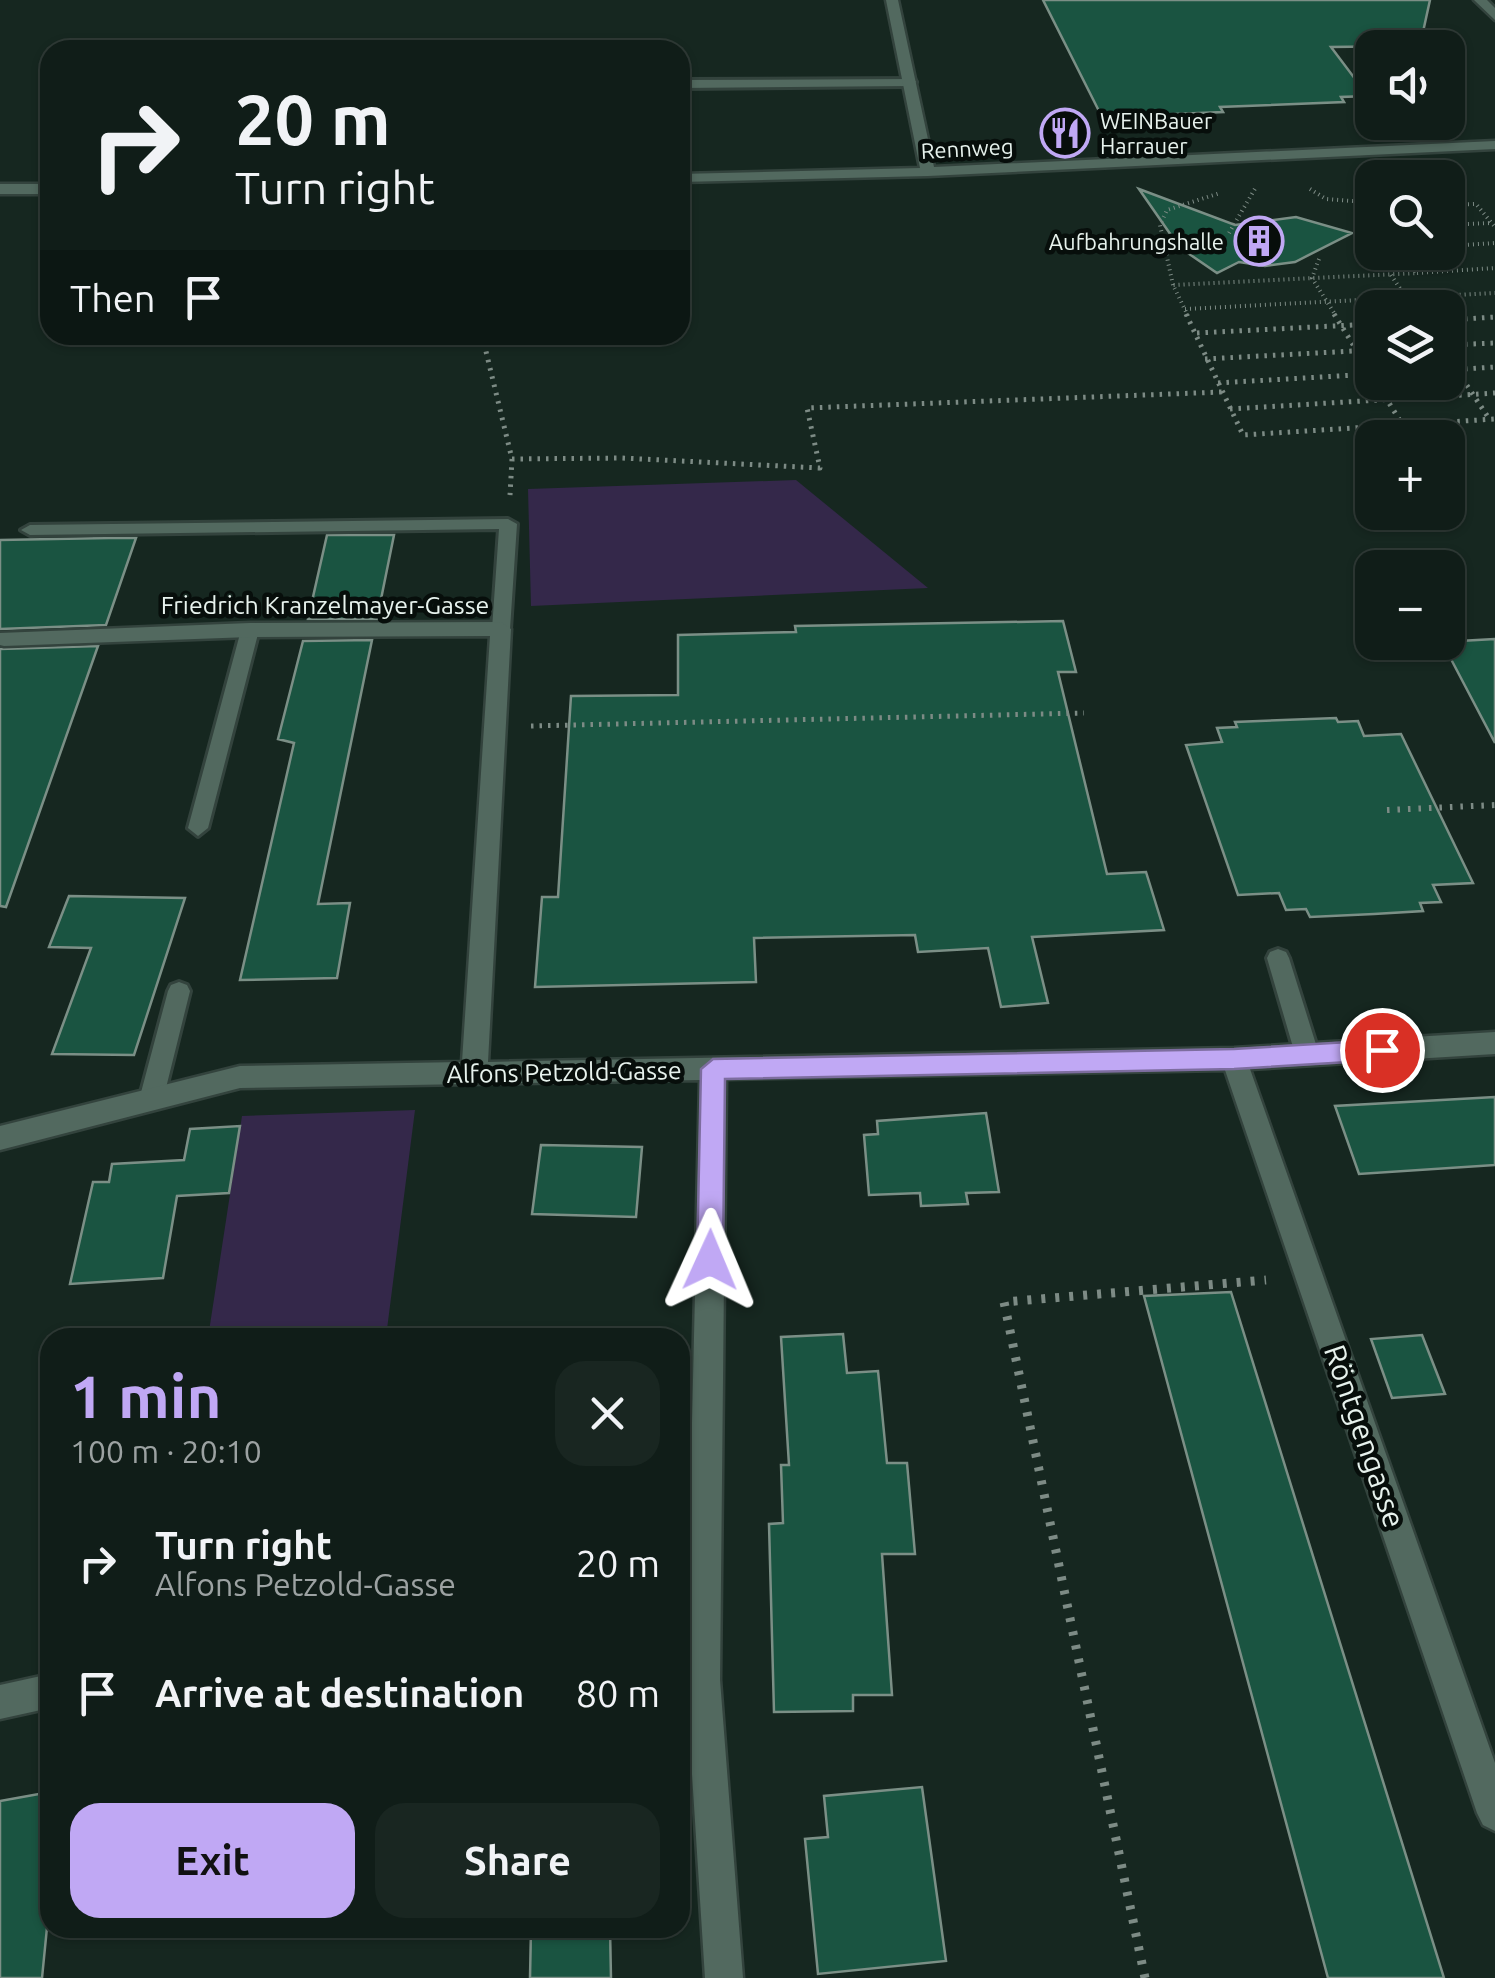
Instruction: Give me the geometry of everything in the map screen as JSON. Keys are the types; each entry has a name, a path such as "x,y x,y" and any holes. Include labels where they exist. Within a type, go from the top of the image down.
{"street":[{"path":"892,0 928,172"},
{"path":"1480,0 1495,16"},
{"name":"Rennweg","path":"690,178 928,172 1495,145"},
{"path":"0,189 40,188"},
{"name":"Friedrich Kranzelmayer-Gasse","path":"2,644 250,630 501,629 474,1075"},
{"name":"Alfons Petzold-Gasse","path":"0,1138 240,1077 1234,1059 1495,1043"},
{"name":"Röntgengasse","path":"1234,1059 1495,1813"},
{"path":"713,1069 692,1680 724,1978"},
{"path":"0,1702 40,1693"}],"lane":[{"path":"690,84 910,82"},
{"path":"30,530 508,524 501,629"},
{"path":"198,828 250,630"},
{"path":"1278,958 1307,1054"},
{"path":"152,1100 180,992"}],"path":[{"path":"1242,187 1266,182"},
{"path":"1229,233 1256,188 1254,183"},
{"path":"1296,184 1326,199 1355,201"},
{"path":"1197,333 1173,285 1160,226 1167,210 1230,191"},
{"path":"1465,204 1476,204 1493,225"},
{"path":"1465,224 1493,225"},
{"path":"1465,245 1495,244"},
{"path":"1312,278 1320,259"},
{"path":"1173,285 1495,268"},
{"path":"1391,274 1401,290"},
{"path":"1312,278 1355,348"},
{"path":"1465,295 1495,293"},
{"path":"1185,309 1355,301"},
{"path":"1465,319 1495,317"},
{"path":"1355,325 1193,334 1243,435 1355,428"},
{"path":"1465,344 1495,343"},
{"path":"484,345 512,459 508,524"},
{"path":"1206,359 1355,350"},
{"path":"1465,369 1495,367"},
{"path":"1218,383 1355,378"},
{"path":"1465,382 1493,419"},
{"path":"512,459 622,458 820,468 807,408 1222,392"},
{"path":"1465,395 1495,393"},
{"path":"1230,409 1387,400 1400,420"},
{"path":"1465,421 1493,419"},
{"path":"495,727 1084,713"},
{"path":"1388,810 1495,805"},
{"path":"1145,1978 1004,1302 1310,1277"}],"shaded area":[{"path":"796,480 928,588 531,606 528,489"},
{"path":"415,1110 387,1328 210,1328 242,1116"}],"building":[{"path":"1043,0 1430,0 1423,30 1355,30 1355,47 1331,47 1355,79 1355,96 1341,97 1344,102 1102,117"},
{"name":"Aufbahrungshalle","path":"1139,189 1235,225 1296,217 1352,233 1295,262 1265,266 1239,262 1217,273 1179,247 1156,242 1173,238"},
{"path":"327,535 394,535 377,619 308,619"},
{"path":"136,538 106,625 0,629 0,540"},
{"path":"1063,621 1076,672 1058,672 1107,874 1146,872 1164,930 1032,937 1048,1003 1001,1007 988,948 918,952 915,935 754,938 756,982 535,987 542,897 558,897 571,696 678,695 678,635 796,632 795,626"},
{"path":"1495,639 1495,743 1451,660 1465,660 1465,641"},
{"path":"372,640 318,904 350,903 337,978 240,980 294,743 278,739 303,641"},
{"path":"98,646 6,907 0,906 0,649"},
{"path":"1336,718 1338,722 1358,721 1364,736 1401,734 1473,883 1433,885 1441,902 1420,903 1423,911 1374,914 1310,917 1306,909 1286,910 1279,893 1238,895 1186,745 1222,742 1217,728 1237,727 1235,722"},
{"path":"69,896 185,898 134,1055 52,1054 91,948 49,947"},
{"path":"1495,1097 1495,1165 1359,1174 1335,1106"},
{"path":"986,1113 999,1192 966,1193 968,1204 921,1206 920,1193 869,1195 864,1135 878,1134 877,1121"},
{"path":"240,1126 229,1193 177,1196 163,1278 70,1284 93,1182 109,1182 112,1164 184,1160 190,1129"},
{"path":"541,1145 642,1147 636,1217 532,1214"},
{"path":"1231,1292 1444,1978 1328,1978 1144,1296"},
{"path":"843,1334 847,1373 878,1371 887,1463 907,1463 915,1554 882,1554 892,1695 853,1695 853,1711 774,1712 769,1524 783,1523 781,1465 789,1465 781,1337"},
{"path":"1422,1335 1445,1394 1392,1398 1371,1339"},
{"path":"922,1787 946,1961 818,1974 805,1839 828,1837 824,1796"},
{"path":"40,1794 40,1938 46,1938 42,1978 0,1978 0,1801"},
{"path":"531,1938 610,1938 611,1978 530,1978"}],"place":[{"name":"WEINBauer Harrauer","path":"1065,133"},
{"name":"Aufbahrungshalle","path":"1259,241"}],"route":[{"path":"710,1260 713,1069 1234,1059 1382,1050"}]}
